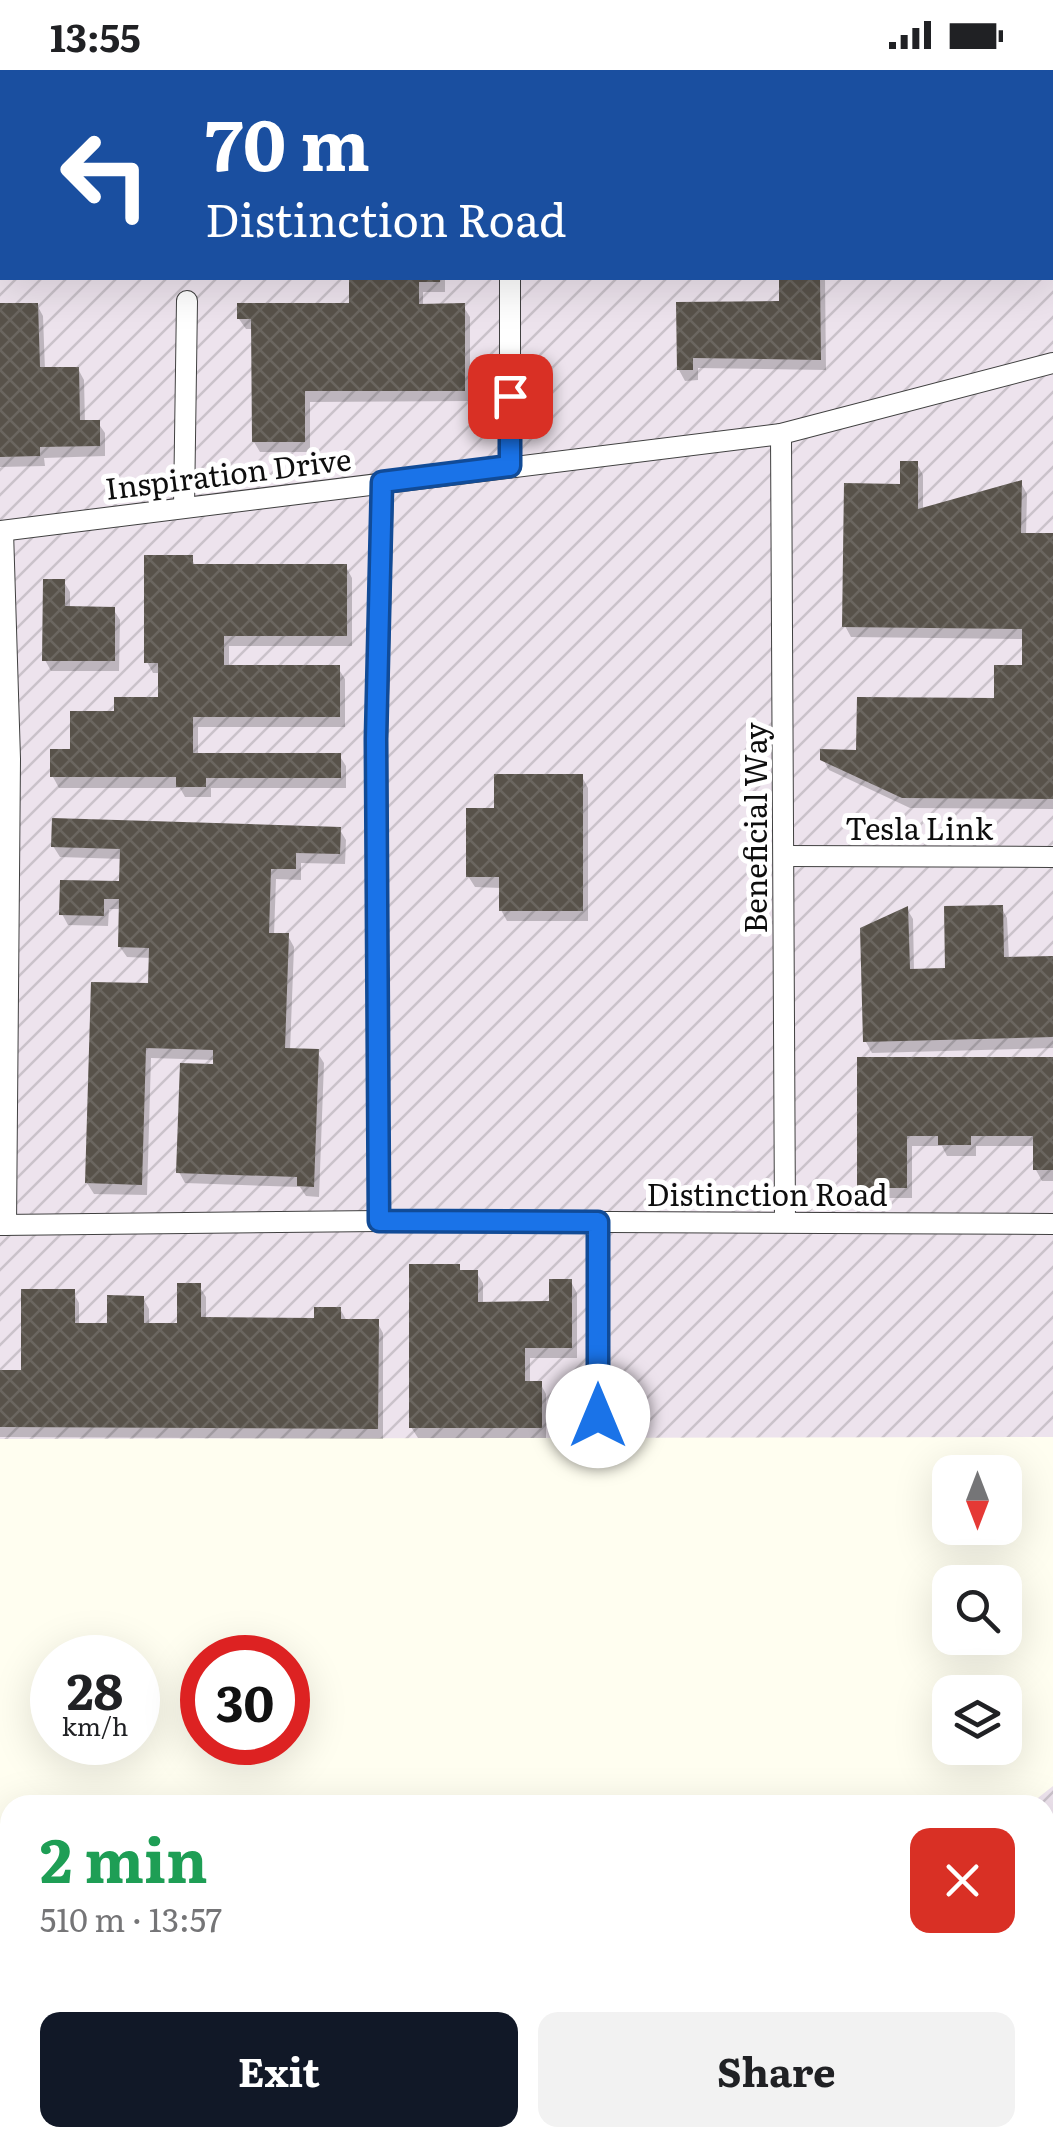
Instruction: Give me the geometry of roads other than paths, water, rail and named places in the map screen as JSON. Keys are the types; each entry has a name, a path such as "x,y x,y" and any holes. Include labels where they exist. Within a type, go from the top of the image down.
{"street":[{"path":"510,280 510,466"},
{"path":"184,507 187,301"},
{"name":"Inspiration Drive","path":"1,531 781,434 1053,364"},
{"name":"Beneficial Way","path":"781,434 786,1222"},
{"path":"379,1221 376,739 382,482"},
{"path":"1,531 10,759 3,1225"},
{"name":"Tesla Link","path":"784,856 1053,857"},
{"name":"Distinction Road","path":"3,1225 379,1221 1053,1224"},
{"path":"598,1222 598,1416"}]}
